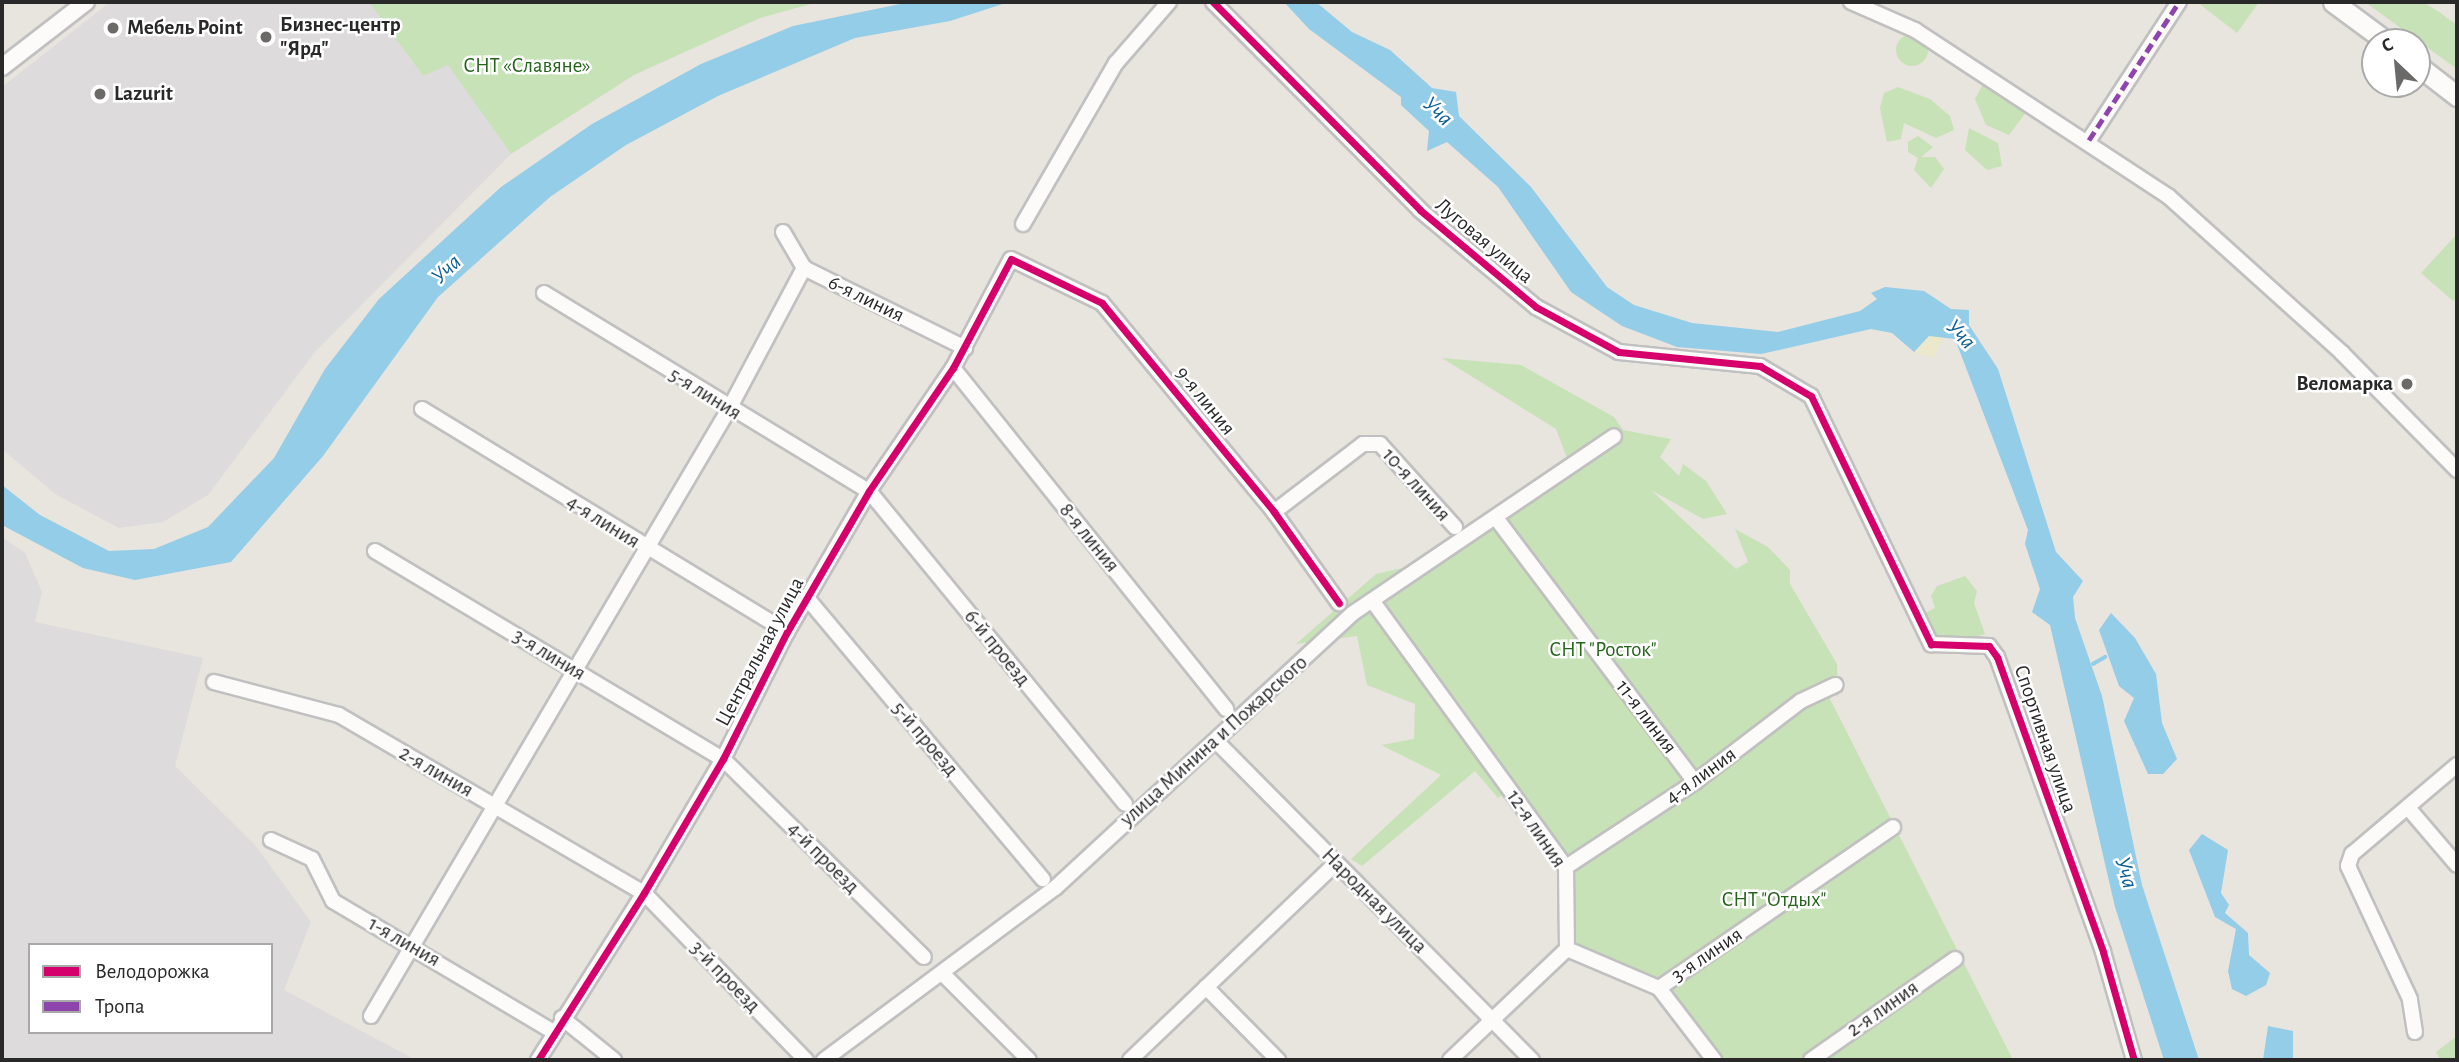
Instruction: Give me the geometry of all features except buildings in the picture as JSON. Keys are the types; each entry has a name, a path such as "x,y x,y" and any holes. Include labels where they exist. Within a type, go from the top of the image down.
{"main road":[{"path":"2333,2 2368,28"},
{"path":"2431,76 2457,96"}],"street":[{"path":"2,67 86,2"},
{"path":"1023,224 1116,63 1169,2"},
{"name":"Луговая улица","path":"1213,2 1420,210 1536,307 1639,359 1746,364 1798,386"},
{"path":"1851,2 1915,30 2089,140 2207,230 2457,470"},
{"path":"2089,140 2179,2"},
{"name":"6-я линия","path":"783,232 804,268 965,348"},
{"name":"Центральная улица","path":"538,1060 562,1018 644,893 723,759 787,632 869,491 953,368 1011,259"},
{"name":"9-я линия","path":"1011,259 1102,303 1274,512 1339,603"},
{"path":"371,1016 577,672 729,409 804,268"},
{"name":"5-я линия","path":"544,293 729,409 869,491"},
{"name":"8-я линия","path":"953,368 1226,709"},
{"name":"Спортивная улица","path":"1798,386 1811,396 1931,644 1989,646 1997,657 2103,952 2134,1060"},
{"name":"4-я линия","path":"422,409 647,550 787,632"},
{"name":"улица Минина и Пожарского","path":"824,1060 944,975 1055,888 1217,742 1353,613 1374,603 1614,436"},
{"name":"10-я линия","path":"1274,512 1363,443 1380,444 1455,527"},
{"name":"6-й проезд","path":"869,491 1125,804"},
{"name":"11-я линия","path":"1496,517 1695,782"},
{"name":"3-я линия","path":"375,551 723,759"},
{"name":"5-й проезд","path":"807,598 1043,879"},
{"name":"12-я линия","path":"1374,603 1566,867 1567,950"},
{"name":"2-я линия","path":"214,682 339,715 644,893"},
{"name":"4-я линия","path":"1566,867 1695,782 1801,701 1836,685"},
{"name":"Народная улица","path":"1217,742 1532,1060"},
{"name":"4-й проезд","path":"723,759 924,957"},
{"path":"2415,1032 2410,999 2348,866 2352,854 2410,810 2457,765"},
{"path":"2410,810 2457,864"},
{"name":"3-я линия","path":"1659,988 1893,828"},
{"name":"1-я линия","path":"271,840 312,859 333,901 554,1032"},
{"path":"1130,1060 1336,863"},
{"name":"3-й проезд","path":"644,893 806,1060"},
{"path":"1450,1060 1567,950 1659,988 1714,1060"},
{"name":"2-я линия","path":"1811,1060 1955,959"},
{"path":"944,975 1029,1060"},
{"path":"1206,987 1278,1060"},
{"path":"562,1018 614,1060"}],"shaded area":[{"path":"110,2 369,2 423,76 448,64 511,154 315,352 208,495 163,522 119,528 55,494 2,449 2,87"},
{"path":"2,537 25,553 42,592 35,622 203,658 175,766 256,846 311,922 284,990 416,1060 2,1060"}],"green space":[{"name":"СНТ «Славяне»","path":"369,2 818,2 760,18 634,75 511,154 448,65 423,76"},
{"path":"2197,2 2259,2 2237,33"},
{"path":"2365,2 2423,2 2457,25 2457,69 2431,50 2431,28 2401,28"},
{"path":"1912,34 1923,39 1928,50 1923,61 1912,66 1901,61 1896,50 1901,39"},
{"path":"1984,82 2026,112 2009,135 1986,125 1975,99"},
{"path":"1898,87 1930,99 1950,116 1954,130 1936,138 1904,123 1901,139 1887,142 1880,108 1884,93"},
{"path":"1969,128 1998,143 2002,166 1987,170 1965,150"},
{"path":"1918,136 1933,147 1921,157 1935,157 1944,169 1931,188 1914,170 1918,158 1908,152 1908,142"},
{"path":"2457,234 2457,297 2453,301 2421,273"},
{"name":"СНТ \"Росток\"","path":"1442,358 1521,365 1614,417 1623,430 1671,439 1660,457 1679,476 1683,464 1706,481 1727,514 1703,519 1651,490 1736,569 1748,562 1735,529 1768,547 1790,570 1790,584 1837,664 1838,697 1824,685 1568,860 1514,787 1498,798 1475,771 1362,866 1351,859 1441,775 1381,745 1414,739 1415,704 1367,685 1357,636 1296,644 1376,574 1407,567 1567,458 1556,429"},
{"path":"1965,576 1977,591 1974,603 1985,634 1957,642 1936,638 1923,614 1935,608 1931,596 1937,586"},
{"name":"СНТ \"Отдых\"","path":"1827,693 2013,1060 1722,1060 1659,981 1571,947 1569,868"},
{"path":"2457,1036 2457,1060 2441,1060 2436,1052"}],"sand":[{"path":"1945,334 1934,358 1914,352 1929,336"}],"water":[{"name":"Уча","path":"910,2 1009,2 950,21 855,38 718,96 626,145 550,197 438,297 323,456 231,562 135,580 83,568 2,525 2,485 40,515 109,551 154,549 208,527 274,458 325,369 379,299 501,187 592,124 701,64 793,26"},
{"name":"Уча","path":"1284,2 1316,2 1352,32 1390,50 1432,88 1456,92 1459,116 1531,187 1607,287 1634,305 1692,323 1778,332 1860,311 1877,299 1871,293 1885,287 1924,291 1951,309 1969,310 1969,325 1998,369 2056,552 2083,581 2073,597 2075,618 2102,696 2142,885 2199,1060 2164,1060 2115,907 2050,625 2032,612 2040,589 2025,544 2028,530 1955,339 1929,336 1914,352 1892,333 1871,329 1761,354 1677,347 1622,326 1571,292 1498,187 1447,142 1427,151 1429,131 1401,105 1401,97 1309,29"},
{"path":"2111,613 2135,638 2156,674 2162,723 2177,759 2163,774 2148,774 2124,721 2134,698 2119,686 2099,630"},
{"path":"2202,834 2228,850 2221,893 2229,905 2225,913 2248,933 2249,955 2270,973 2266,985 2246,996 2232,989 2228,971 2236,929 2215,917 2189,850"},
{"path":"2268,1026 2293,1031 2293,1060 2263,1060"}],"waterway":[{"path":"2093,664 2105,657"}],"marked path":[{"path":"2089,140 2179,2"}],"cycle path":[{"path":"1213,2 1420,210 1536,307 1619,352 1760,366 1811,396 1931,644 1989,646 1997,657 2103,952 2134,1060"},
{"path":"538,1060 644,893 723,759 787,632 869,491 953,368 1011,259 1102,303 1274,512 1339,603"}],"place":[{"name":"Мебель Point","path":"113,28"},
{"name":"Бизнес-центр \"Ярд\"","path":"266,37"},
{"name":"Lazurit","path":"100,94"},
{"name":"Веломарка","path":"2407,384"}]}
